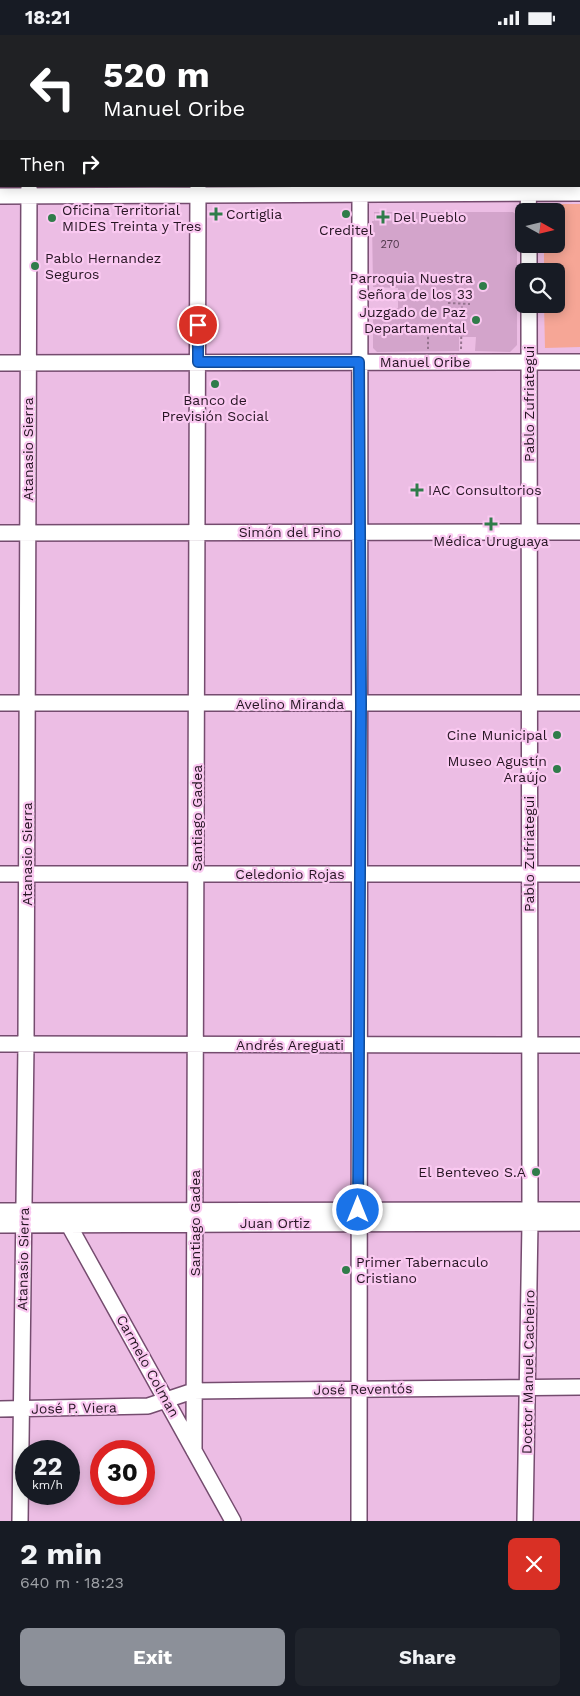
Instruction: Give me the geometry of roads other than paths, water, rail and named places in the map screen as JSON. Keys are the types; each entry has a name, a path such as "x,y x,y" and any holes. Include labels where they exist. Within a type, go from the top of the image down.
{"street":[{"path":"359,1521 360,190"},
{"path":"528,190 528,203"},
{"path":"0,196 29,191 528,190 580,193"},
{"name":"Atanasio Sierra","path":"20,1521 26,1044 29,191"},
{"name":"Santiago Gadea","path":"194,1451 198,705 198,191"},
{"name":"Pablo Zufriategui","path":"529,313 530,1217"},
{"name":"Manuel Oribe","path":"0,363 580,362"},
{"name":"Simón del Pino","path":"0,533 580,532"},
{"name":"Avelino Miranda","path":"0,703 198,705 580,703"},
{"name":"Celedonio Rojas","path":"0,874 580,874"},
{"name":"Andrés Areguati","path":"0,1044 580,1045"},
{"name":"Juan Ortiz","path":"530,1217 580,1210"},
{"name":"Juan Ortiz","path":"0,1211 23,1218 69,1226 195,1217"},
{"name":"Juan Ortiz","path":"0,1225 23,1218 62,1211 195,1217 530,1217 580,1223"},
{"name":"Carmelo Colman","path":"62,1211 233,1521"},
{"name":"Doctor Manuel Cacheiro","path":"525,1521 530,1217"},
{"name":"José Reventós","path":"148,1406 193,1391 580,1387"},
{"name":"José P. Viera","path":"0,1409 148,1406"}],"place":[{"name":"Cortiglia","path":"216,214"},
{"name":"Creditel","path":"346,214"},
{"name":"Del Pueblo","path":"383,217"},
{"name":"Oficina Territorial MIDES Treinta y Tres","path":"52,218"},
{"name":"Pablo Hernandez Seguros","path":"35,266"},
{"name":"Parroquia Nuestra Señora de los 33","path":"483,286"},
{"name":"Juzgado de Paz Departamental","path":"476,320"},
{"name":"Banco de Previsión Social","path":"215,384"},
{"name":"IAC Consultorios","path":"417,490"},
{"name":"Médica Uruguaya","path":"491,524"},
{"name":"Cine Municipal","path":"557,735"},
{"name":"Museo Agustín Araújo","path":"557,769"},
{"name":"El Benteveo S.A","path":"536,1172"},
{"name":"Primer Tabernaculo Cristiano","path":"346,1270"}]}
